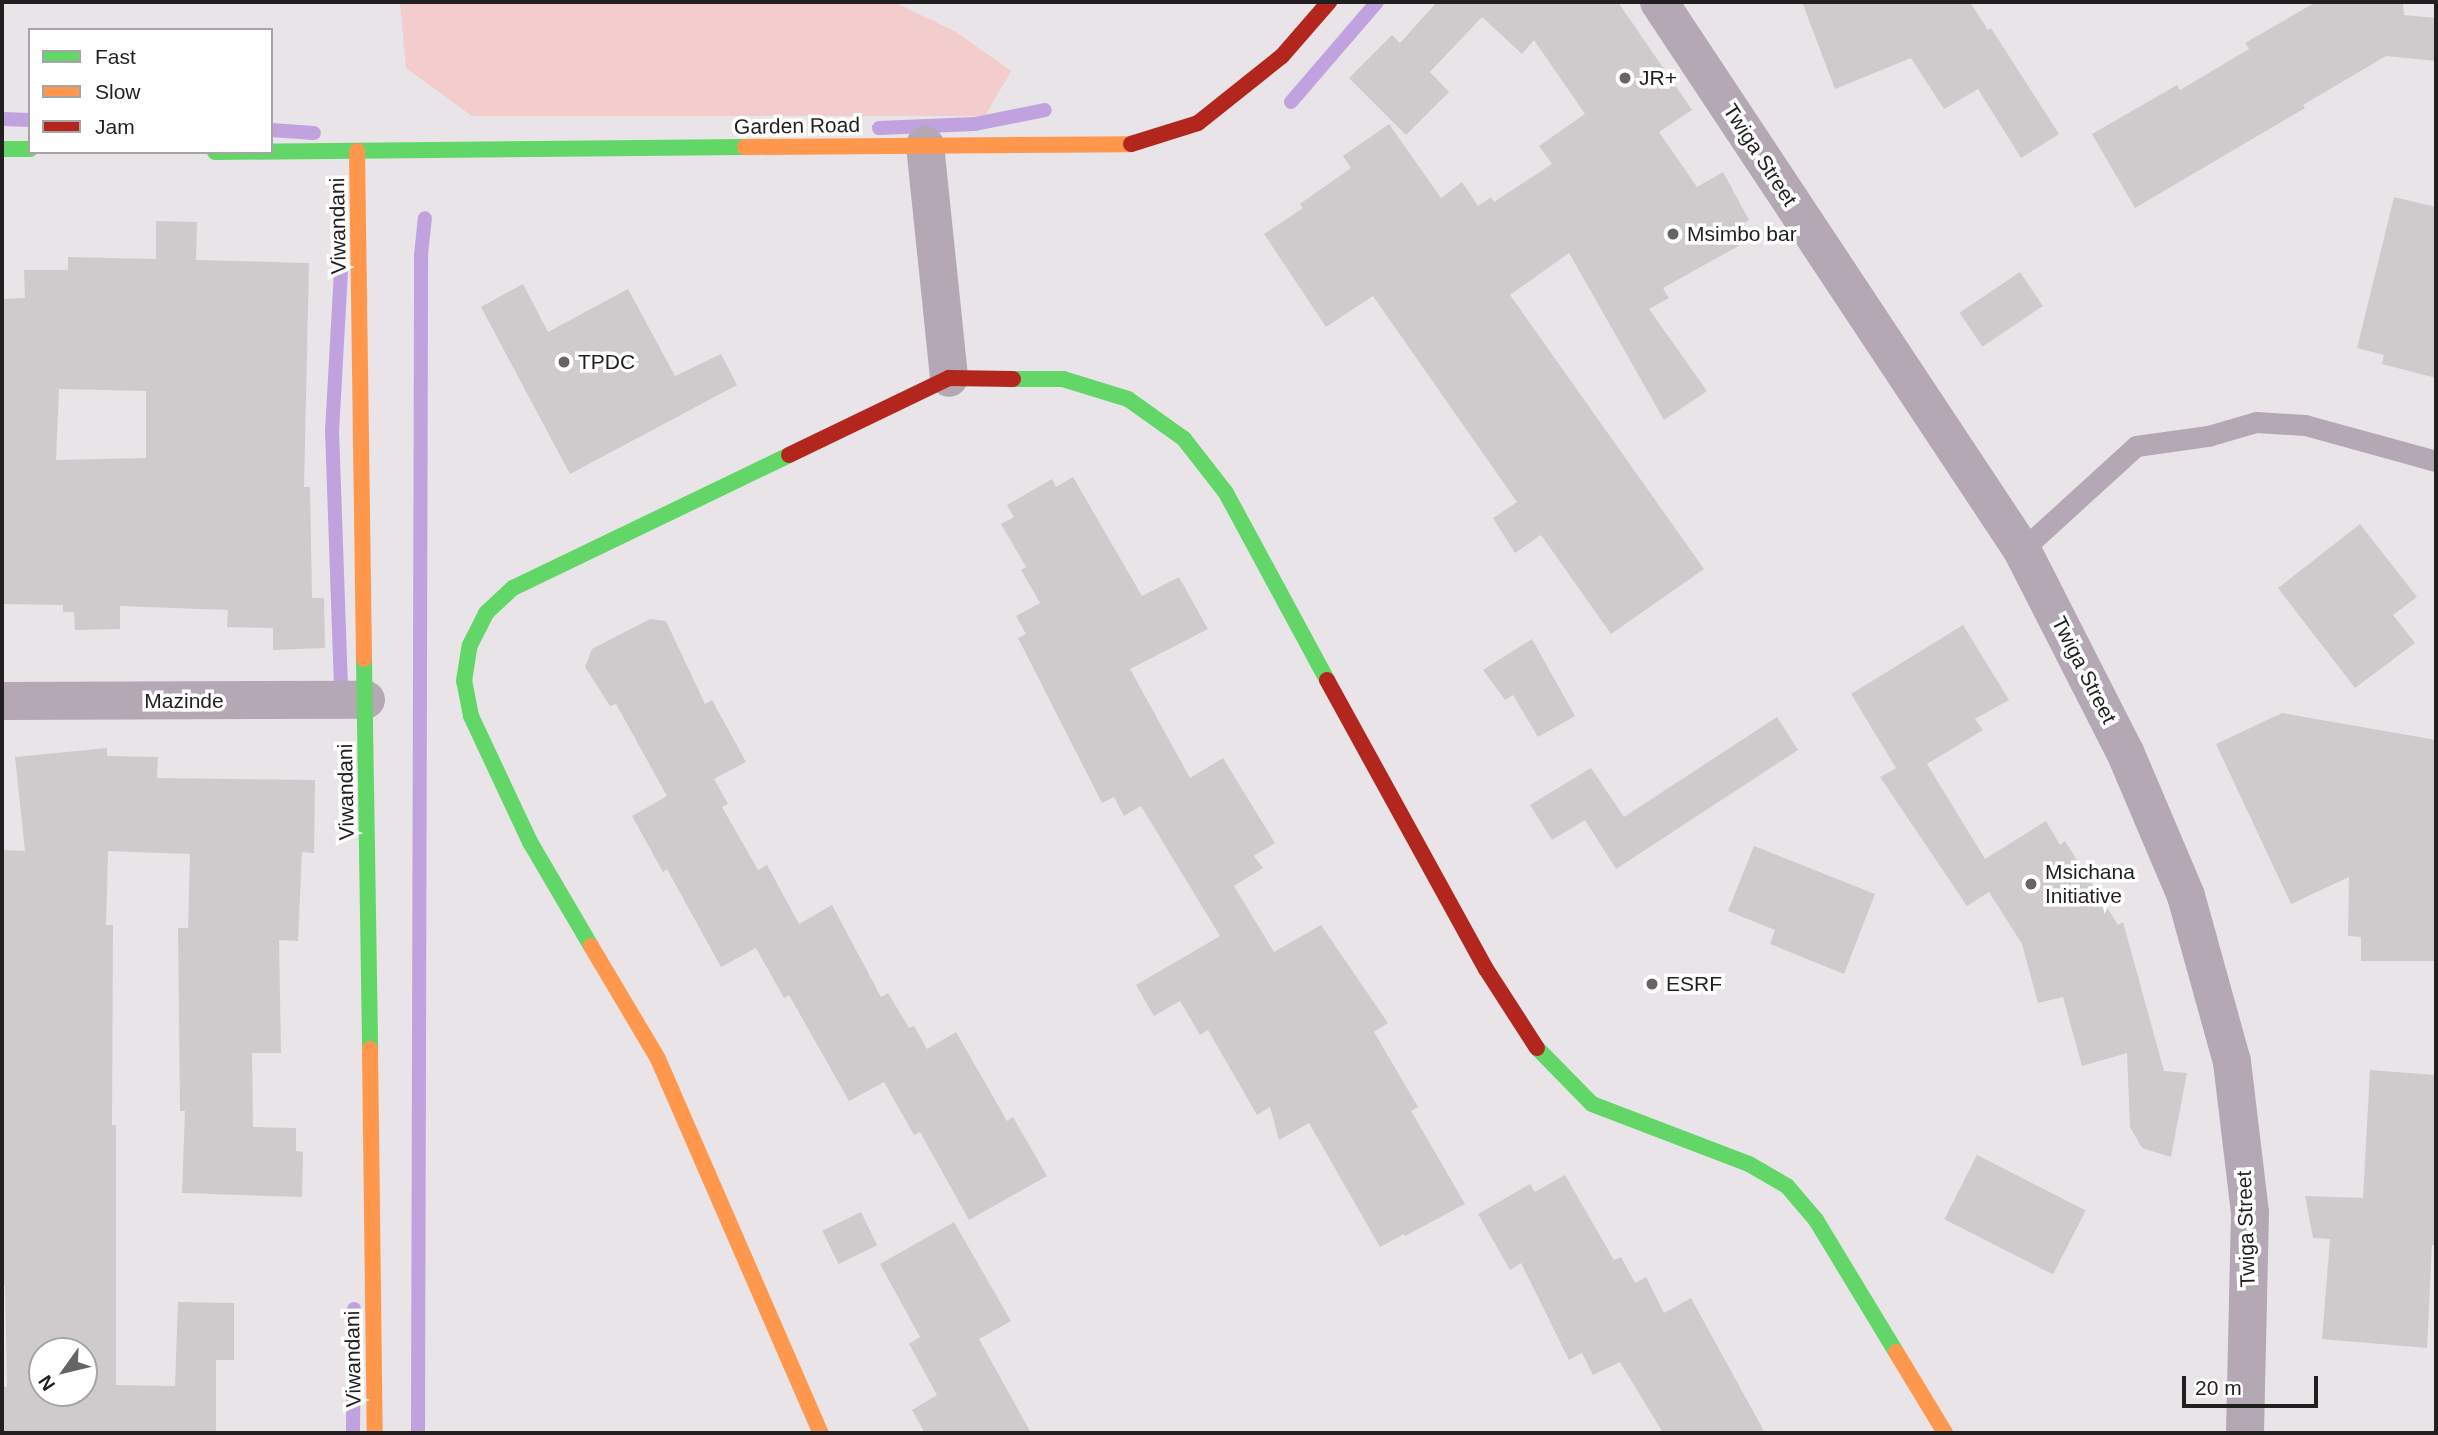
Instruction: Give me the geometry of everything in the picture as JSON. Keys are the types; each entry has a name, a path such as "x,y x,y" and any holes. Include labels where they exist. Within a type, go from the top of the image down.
{"street":[{"name":"Garden Road","path":"273,152 1133,144 1198,123 1282,56 1328,2"},
{"name":"Twiga Street","path":"1659,2 2022,550 2125,752 2186,896 2232,1062 2250,1212 2245,1433"},
{"path":"925,145 949,378"},
{"path":"2,149 28,149"},
{"name":"Viwandani","path":"357,151 375,1433"},
{"path":"821,1433 658,1059 530,842 471,716 464,681 470,645 486,613 513,587 949,378 1063,379 1128,399 1184,439 1226,493 1429,867 1486,969 1535,1046 1592,1104 1749,1164 1787,1186 1816,1220 1945,1433"},
{"name":"Mazinde","path":"2,701 366,700"}],"lane":[{"path":"2022,550 2136,446 2208,436 2256,422 2305,425 2436,461"}],"shaded area":[{"path":"400,2 894,2 956,32 1011,71 985,116 472,116 406,68"}],"building":[{"path":"1437,2 1618,2 1692,110 1659,132 1697,187 1723,172 1749,220 1732,230 1740,245 1663,288 1669,298 1649,309 1707,391 1664,420 1569,253 1510,295 1704,569 1611,634 1541,535 1515,553 1493,518 1517,502 1373,296 1326,327 1264,234 1303,208 1300,204 1351,168 1343,156 1389,124 1441,198 1462,182 1478,206 1491,197 1494,202 1552,164 1539,146 1585,114 1534,40 1522,54 1482,17 1430,72 1449,92 1406,135 1349,78 1392,35 1400,43"},
{"path":"1802,2 1970,2 1988,30 1991,28 2059,134 2021,158 1978,89 1944,109 1911,58 1835,89"},
{"path":"2316,2 2403,2 2404,15 2436,18 2436,61 2386,56 2303,105 2305,108 2135,208 2092,134 2177,85 2180,90 2249,49 2245,43"},
{"path":"2394,197 2436,207 2436,378 2382,364 2384,355 2357,348"},
{"path":"156,221 197,222 196,260 309,263 304,487 310,487 312,598 324,598 325,648 273,650 273,628 227,627 228,610 120,606 120,629 75,630 74,612 63,612 63,605 2,604 2,299 25,298 24,270 68,270 68,257 156,259","holes":["59,389 146,391 146,458 56,460"]},
{"path":"2020,272 2043,306 1982,347 1959,313"},
{"path":"523,284 548,332 628,289 675,376 721,354 737,385 570,474 481,307"},
{"path":"1073,477 1142,596 1179,577 1208,629 1130,669 1190,778 1223,758 1275,843 1254,856 1263,868 1234,886 1274,952 1321,925 1388,1023 1374,1032 1418,1107 1411,1111 1465,1204 1380,1247 1309,1123 1279,1140 1270,1107 1257,1115 1208,1030 1200,1035 1180,1001 1154,1016 1136,985 1220,936 1141,806 1124,816 1114,797 1102,803 1018,638 1026,634 1016,616 1040,603 1021,570 1026,567 1001,524 1014,517 1007,505 1052,479 1056,487"},
{"path":"2360,524 2417,597 2393,615 2415,643 2355,688 2278,588"},
{"path":"650,619 666,621 705,704 712,700 746,762 714,779 728,804 722,807 758,870 767,865 799,924 832,905 881,997 888,993 909,1028 914,1026 927,1049 956,1032 1007,1121 1013,1117 1047,1176 969,1220 920,1132 914,1135 884,1082 849,1101 789,995 784,998 756,948 721,967 667,869 663,872 632,816 667,796 616,704 610,706 585,667 592,649"},
{"path":"1963,625 2009,700 1975,719 1983,730 1927,764 1985,859 2046,821 2060,845 2065,841 2118,925 2123,922 2164,1071 2187,1073 2171,1157 2142,1148 2130,1127 2127,1053 2082,1066 2063,997 2038,1003 2022,944 1989,892 1967,906 1880,777 1896,768 1851,694"},
{"path":"1532,639 1575,716 1538,737 1513,695 1505,700 1483,670"},
{"path":"2282,713 2436,740 2436,961 2361,961 2361,937 2348,936 2349,877 2291,904 2216,744"},
{"path":"1777,717 1798,750 1616,869 1585,820 1552,840 1530,805 1591,768 1624,817"},
{"path":"107,748 107,756 158,757 157,778 315,780 314,853 302,852 298,941 279,940 281,1053 252,1053 253,1127 296,1128 296,1151 303,1152 302,1197 182,1193 185,1111 180,1111 178,928 188,928 190,854 108,851 106,925 113,925 112,1125 116,1125 116,1385 175,1386 178,1302 234,1303 234,1360 216,1360 216,1433 2,1433 2,1387 7,1387 5,1285 2,1285 2,850 25,851 15,757"},
{"path":"1754,846 1875,894 1844,974 1770,944 1775,930 1728,911"},
{"path":"2370,1070 2436,1075 2436,1245 2432,1245 2427,1348 2322,1339 2330,1239 2313,1238 2305,1196 2363,1198"},
{"path":"1977,1155 2086,1210 2053,1275 1944,1219"},
{"path":"1565,1175 1614,1260 1621,1257 1635,1283 1646,1277 1664,1313 1691,1298 1765,1433 1663,1433 1620,1362 1593,1375 1582,1353 1569,1360 1521,1263 1510,1270 1478,1214 1530,1184 1535,1192"},
{"path":"861,1212 877,1245 839,1264 822,1231"},
{"path":"954,1222 1011,1321 979,1339 1031,1433 925,1433 912,1410 937,1395 909,1344 920,1337 880,1264"}],"waterway":[{"path":"1291,102 1377,2"},
{"path":"879,128 975,124 1045,110"},
{"path":"2,119 28,120"},
{"path":"273,130 314,133"},
{"path":"418,1433 421,255 425,218"},
{"path":"341,271 332,430 341,683"},
{"path":"353,1433 354,1309"}],"traffic: fast":[{"path":"273,151 745,147"},
{"path":"2,149 28,149"},
{"path":"1013,379 1063,379 1128,399 1184,439 1226,493 1327,680"},
{"path":"591,946 530,842 471,716 464,681 470,645 486,613 513,588 789,455"},
{"path":"364,659 370,1049"},
{"path":"1537,1048 1592,1104 1749,1164 1787,1186 1816,1220 1896,1352"}],"traffic: slow":[{"path":"745,147 1131,144"},
{"path":"357,151 364,659"},
{"path":"591,946 658,1059 821,1433"},
{"path":"370,1049 375,1433"},
{"path":"1896,1352 1945,1433"}],"traffic: jam":[{"path":"1131,144 1198,123 1282,56 1329,2"},
{"path":"789,455 949,378 1013,379"},
{"path":"1327,680 1486,969 1537,1048"}],"place":[{"name":"JR+","path":"1625,78"},
{"name":"Msimbo bar","path":"1673,234"},
{"name":"TPDC","path":"564,362"},
{"name":"Msichana Initiative","path":"2031,884"},
{"name":"ESRF","path":"1652,984"}]}
